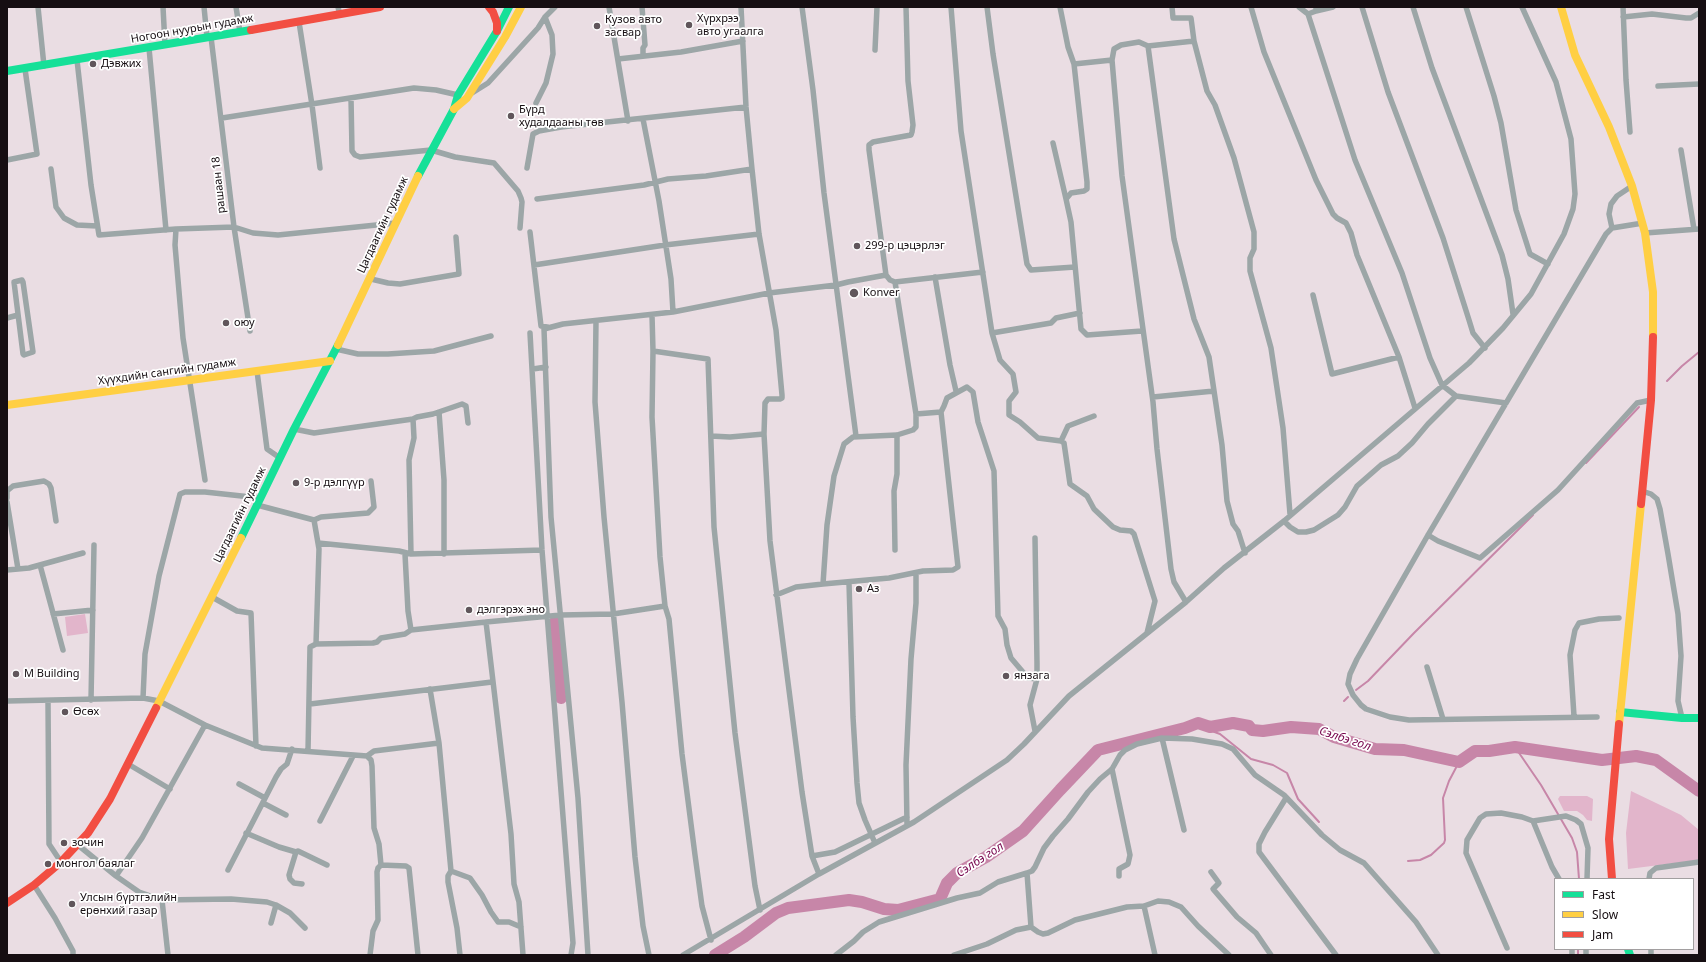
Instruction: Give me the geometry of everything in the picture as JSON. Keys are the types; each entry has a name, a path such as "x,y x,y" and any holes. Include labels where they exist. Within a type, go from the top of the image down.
{"main road":[{"name":"Ногоон нуурын гудамж","path":"7,71 299,22 339,11 378,7"},
{"path":"489,7 493,12 497,23 497,31"},
{"name":"Цагдаагийн гудамж","path":"7,903 34,885 78,845 96,821 128,764 294,429 371,279 431,150 454,109 458,95 497,31 509,7"},
{"name":"Цагдаагийн гудамж","path":"454,109 468,96 506,37 520,7"},
{"path":"506,37 525,7"},
{"path":"1561,7 1573,50 1612,134 1632,186 1643,223 1652,285 1654,323 1651,400 1618,721 1609,839 1612,878"},
{"name":"Хүүхдийн сангийн гудамж","path":"7,405 330,361"},
{"path":"1620,712 1682,718 1699,718"}],"street":[{"path":"38,7 44,66"},
{"path":"163,7 165,45"},
{"name":"рашаан 18","path":"204,7 222,118 234,227 250,330"},
{"path":"236,7 240,32"},
{"path":"468,96 488,83 555,7"},
{"path":"609,7 628,120"},
{"path":"642,7 645,45 643,48 643,56"},
{"path":"741,7 746,107 752,169 768,293 776,330 782,398 766,400 764,434 768,517 776,595 802,792 812,856 819,874"},
{"path":"802,7 856,436"},
{"path":"875,50 877,7"},
{"path":"906,7 908,81 913,125 912,132 911,135 873,142 870,144 869,150 886,275 890,280 895,282 983,272"},
{"path":"951,7 961,131 992,333 1000,360 1013,374 1016,392 1009,401 1009,415 1020,422 1035,437 1061,441 1064,443 1070,484 1087,496 1094,509 1107,523 1120,530 1131,531 1134,534 1155,601 1147,633"},
{"path":"987,7 993,54 1027,264 1031,270 1075,267"},
{"path":"1060,7 1068,47 1074,64 1087,182 1087,189 1071,194 1066,199"},
{"path":"1172,7 1173,18 1191,18 1194,41 1207,91 1215,105 1234,158 1254,232 1254,249 1250,258 1250,271 1271,348 1283,428 1290,514"},
{"path":"1251,7 1264,52 1289,111 1300,142 1333,214 1347,225 1399,357 1415,408"},
{"path":"1299,7 1308,14 1355,160 1402,273 1430,358 1442,385 1456,396 1506,403"},
{"path":"1308,14 1316,9 1333,7"},
{"path":"1362,7 1388,92 1443,238 1468,320 1473,333 1485,348"},
{"path":"1413,7 1432,68 1502,255 1508,279 1513,314"},
{"path":"1466,7 1501,123 1516,210 1530,254 1548,264"},
{"path":"683,955 711,940 819,874 907,825 997,767 1016,753 1069,696 1186,602 1224,568 1284,521 1290,514 1485,348 1503,328 1531,294 1548,264 1564,234 1573,209 1575,194 1574,158 1571,139 1556,82 1522,7"},
{"path":"1623,7 1630,132"},
{"path":"1623,17 1652,14 1691,18 1699,13"},
{"path":"536,103 546,83 553,54 552,35 545,17"},
{"path":"299,22 320,168"},
{"path":"618,60 681,52 743,41"},
{"path":"1186,602 1174,582 1171,569 1152,397 1122,176 1112,60 1114,49 1121,45 1140,42 1148,46 1194,41"},
{"path":"1148,46 1174,239 1195,324 1209,357 1222,445 1227,501 1233,524 1238,531 1245,553"},
{"path":"149,48 166,230"},
{"path":"77,60 98,235 176,229 234,227 254,233 278,235 396,224"},
{"path":"1074,64 1112,60"},
{"path":"7,160 37,154 25,69"},
{"path":"1658,86 1699,84"},
{"path":"222,118 414,88 436,90 458,95"},
{"path":"351,98 352,151 355,155 360,157 431,150 455,157 494,163 510,181 521,198 520,228"},
{"path":"527,168 533,134 561,127 746,107"},
{"path":"643,119 654,182 659,201 671,279 674,312"},
{"path":"1053,142 1071,222 1082,329 1085,334 1142,331"},
{"path":"1645,233 1697,229 1681,150"},
{"path":"51,169 56,207 64,218 77,225 97,226"},
{"path":"537,199 752,169"},
{"path":"1612,228 1609,214 1611,204 1617,196 1632,186"},
{"path":"1597,717 1574,716 1409,720 1390,718 1361,705 1353,695 1348,684 1350,674 1357,659 1428,535 1606,234 1612,228 1643,223"},
{"path":"176,229 175,245 179,294 189,381 205,480"},
{"path":"530,232 541,326 547,327 674,312 768,293 836,285 886,275"},
{"path":"534,265 665,245 760,234"},
{"path":"371,279 400,284 459,274 456,237"},
{"path":"935,277 956,391"},
{"path":"22,280 33,352 32,354 23,354 18,315 14,282 22,280"},
{"path":"823,584 827,525 834,476 844,444 852,437 856,436 872,437 897,435 916,427 916,414 895,282"},
{"path":"1313,295 1332,374 1399,357"},
{"path":"992,333 1051,323 1056,318 1080,313"},
{"path":"7,318 18,315"},
{"path":"652,315 653,462 665,606 669,619 682,754 695,856 702,906 711,940"},
{"path":"596,321 595,402 635,857 643,926 649,955"},
{"path":"547,327 544,332 551,517 556,586 561,616 578,798 588,955"},
{"path":"530,333 542,550 573,943 571,955"},
{"path":"336,349 358,354 434,351 491,336"},
{"path":"653,351 708,359 714,527 734,725 755,886 760,910"},
{"path":"533,369 546,367"},
{"path":"257,371 267,449 280,458"},
{"path":"776,595 796,587 849,583 916,573 953,570 958,567 941,412 947,398 956,391 967,387 973,392 978,422 994,471 998,616 1005,629 1009,654 1014,664 1028,678 1037,679"},
{"path":"1152,397 1214,391"},
{"path":"1284,521 1298,532 1306,532 1314,530 1338,515 1345,507 1357,486 1381,465 1398,456 1456,396"},
{"path":"1428,535 1445,544 1480,558 1558,490 1636,403 1651,400"},
{"path":"294,429 314,433 413,419 462,404 466,406 468,423"},
{"path":"439,412 444,480 444,554"},
{"path":"916,414 941,412"},
{"path":"1061,441 1068,426 1094,416"},
{"path":"410,630 408,611 409,460 414,438 413,419"},
{"path":"711,436 730,437 764,434"},
{"path":"895,550 894,491 897,435"},
{"path":"7,498 7,491 13,486 44,481 49,484 51,488 56,521"},
{"path":"143,698 145,654 157,583 180,494 185,492 205,492 259,502 314,520 321,517 368,513 374,508 371,481"},
{"path":"1642,491 1651,494 1657,499 1668,554 1678,614 1681,656 1678,701 1682,718"},
{"path":"7,502 18,569"},
{"path":"314,520 319,549 316,644"},
{"path":"1035,538 1037,679 1030,705 1035,732"},
{"path":"318,543 399,551 408,554 542,550"},
{"path":"91,700 94,545"},
{"path":"7,570 40,565 83,553"},
{"path":"40,565 63,650"},
{"path":"907,825 906,765 916,603 916,573"},
{"path":"849,583 852,717 857,783 859,802 875,843"},
{"path":"212,597 237,610 251,613 256,746"},
{"path":"308,751 310,647 316,644 374,643 381,638 405,634 410,630 548,617 613,614 665,606"},
{"path":"53,614 93,610"},
{"path":"1574,716 1570,655 1575,630 1579,623 1599,619 1619,618"},
{"path":"486,622 511,834 514,884 519,902 523,955"},
{"path":"1427,666 1443,719"},
{"path":"310,704 492,682"},
{"path":"430,689 439,743 451,871 448,876 448,882 457,928 460,955"},
{"path":"7,701 143,698 159,701 205,725 262,748 292,749 352,756 367,756 374,751 439,743"},
{"path":"48,701 49,844 61,862"},
{"path":"116,876 138,844 205,725"},
{"path":"1162,738 1184,830"},
{"path":"836,955 863,932 879,922 957,898 980,893 998,882 1032,871 1044,848 1053,836 1088,792 1112,769 1120,755 1137,744 1162,738 1192,739 1222,744 1233,749 1255,775 1284,795 1322,835 1340,850 1364,863 1416,922 1438,955"},
{"path":"228,870 278,773 287,764 292,749"},
{"path":"320,821 352,756"},
{"path":"367,756 371,760 372,766 374,828 379,844 381,865 377,872 378,920 373,931 370,955"},
{"path":"128,764 170,789"},
{"path":"1112,769 1130,855 1128,864 1119,869 1119,876"},
{"path":"239,784 286,814"},
{"path":"1286,798 1265,832 1259,844 1259,852 1336,955"},
{"path":"1507,948 1466,853 1466,840 1480,818 1486,814 1501,814 1522,817 1533,821 1566,816 1578,822 1586,835 1589,853 1587,878"},
{"path":"812,856 835,852 907,818"},
{"path":"1533,821 1552,867 1558,878"},
{"path":"246,833 279,847 296,852 298,851 328,865"},
{"path":"78,845 116,876 139,892 162,900 231,899 267,902 290,913 305,928"},
{"path":"296,852 289,875 290,879 294,883 302,884"},
{"path":"1649,878 1650,873 1656,868 1699,862"},
{"path":"381,865 406,866 409,868 418,955"},
{"path":"451,871 470,878 498,922 509,922 521,927"},
{"path":"1211,872 1219,883 1213,889 1237,917 1256,933 1271,955"},
{"path":"1027,873 1031,926 1034,930 1043,934 1075,920 1127,907 1144,906 1158,901 1169,902 1181,907 1227,954"},
{"path":"34,885 55,918 73,951 73,955"},
{"path":"162,900 168,955"},
{"path":"271,923 276,905"},
{"path":"1144,906 1156,955"},
{"path":"954,955 987,944 1016,930 1031,926"}],"shaded area":[{"path":"85,614 88,633 67,636 65,617"},
{"path":"1631,791 1681,815 1699,830 1699,860 1628,869 1626,833"},
{"path":"1560,796 1587,796 1593,799 1592,821 1587,820 1577,811 1564,811 1558,799"}],"waterway":[{"path":"1667,381 1699,352"},
{"path":"1586,463 1639,407"},
{"path":"1356,690 1368,681 1414,633 1533,515"},
{"path":"555,622 561,698"},
{"path":"1344,701 1348,697"},
{"name":"Сэлбэ гол","path":"715,955 744,937 776,913 788,908 849,900 862,902 884,909 898,910 940,899 947,883 957,873 986,857 1023,831 1098,750 1185,728 1198,723 1210,727 1233,723 1249,726 1252,730 1263,731 1291,727 1319,729 1334,737 1375,749 1404,750 1459,762 1475,751 1489,751 1515,747 1602,760 1636,756 1656,760 1699,791"},
{"name":"Сэлбэ гол","path":"1185,728 1201,727 1220,734 1251,759 1273,765 1287,773 1298,799 1319,822"},
{"path":"1515,747 1541,785 1572,838 1577,852 1579,878"},
{"name":"Сэлбэ гол","path":"1408,861 1420,860 1431,855 1444,843 1443,798 1449,781 1459,762"},
{"path":"1578,950 1578,955"}],"traffic: fast":[{"path":"418,176 454,109 458,95 497,31 509,7"},
{"path":"7,71 251,30"},
{"path":"241,538 294,429 338,345"},
{"path":"1620,712 1682,718 1699,718"},
{"path":"1628,950 1630,955"}],"traffic: slow":[{"path":"454,109 467,98 505,37 521,7"},
{"path":"1561,7 1575,55 1609,127 1632,186 1645,233 1653,292 1653,337"},
{"path":"338,345 418,176"},
{"path":"7,405 330,361"},
{"path":"1619,724 1641,504"},
{"path":"156,708 241,538"}],"traffic: jam":[{"path":"251,30 380,7"},
{"path":"489,7 493,12 497,23 497,31"},
{"path":"1641,504 1651,400 1653,337"},
{"path":"7,903 34,885 61,862 88,833 110,799 156,708"},
{"path":"1612,878 1609,839 1619,724"}],"place":[{"name":"Хүрхрээ авто угаалга","path":"689,25"},
{"name":"Кузов авто засвар","path":"597,26"},
{"name":"Дэвжих","path":"93,64"},
{"name":"Бүрд худалдааны төв","path":"511,116"},
{"name":"299-р цэцэрлэг","path":"857,246"},
{"name":"Konver","path":"854,293"},
{"name":"оюу","path":"226,323"},
{"name":"9-р дэлгүүр","path":"296,483"},
{"name":"Аз","path":"859,589"},
{"name":"дэлгэрэх эно","path":"469,610"},
{"name":"M Building","path":"16,674"},
{"name":"янзага","path":"1006,676"},
{"name":"Өсөх","path":"65,712"},
{"name":"зочин","path":"64,843"},
{"name":"монгол баялаг","path":"48,864"},
{"name":"Улсын бүртгэлийн ерөнхий газар","path":"72,904"}]}
